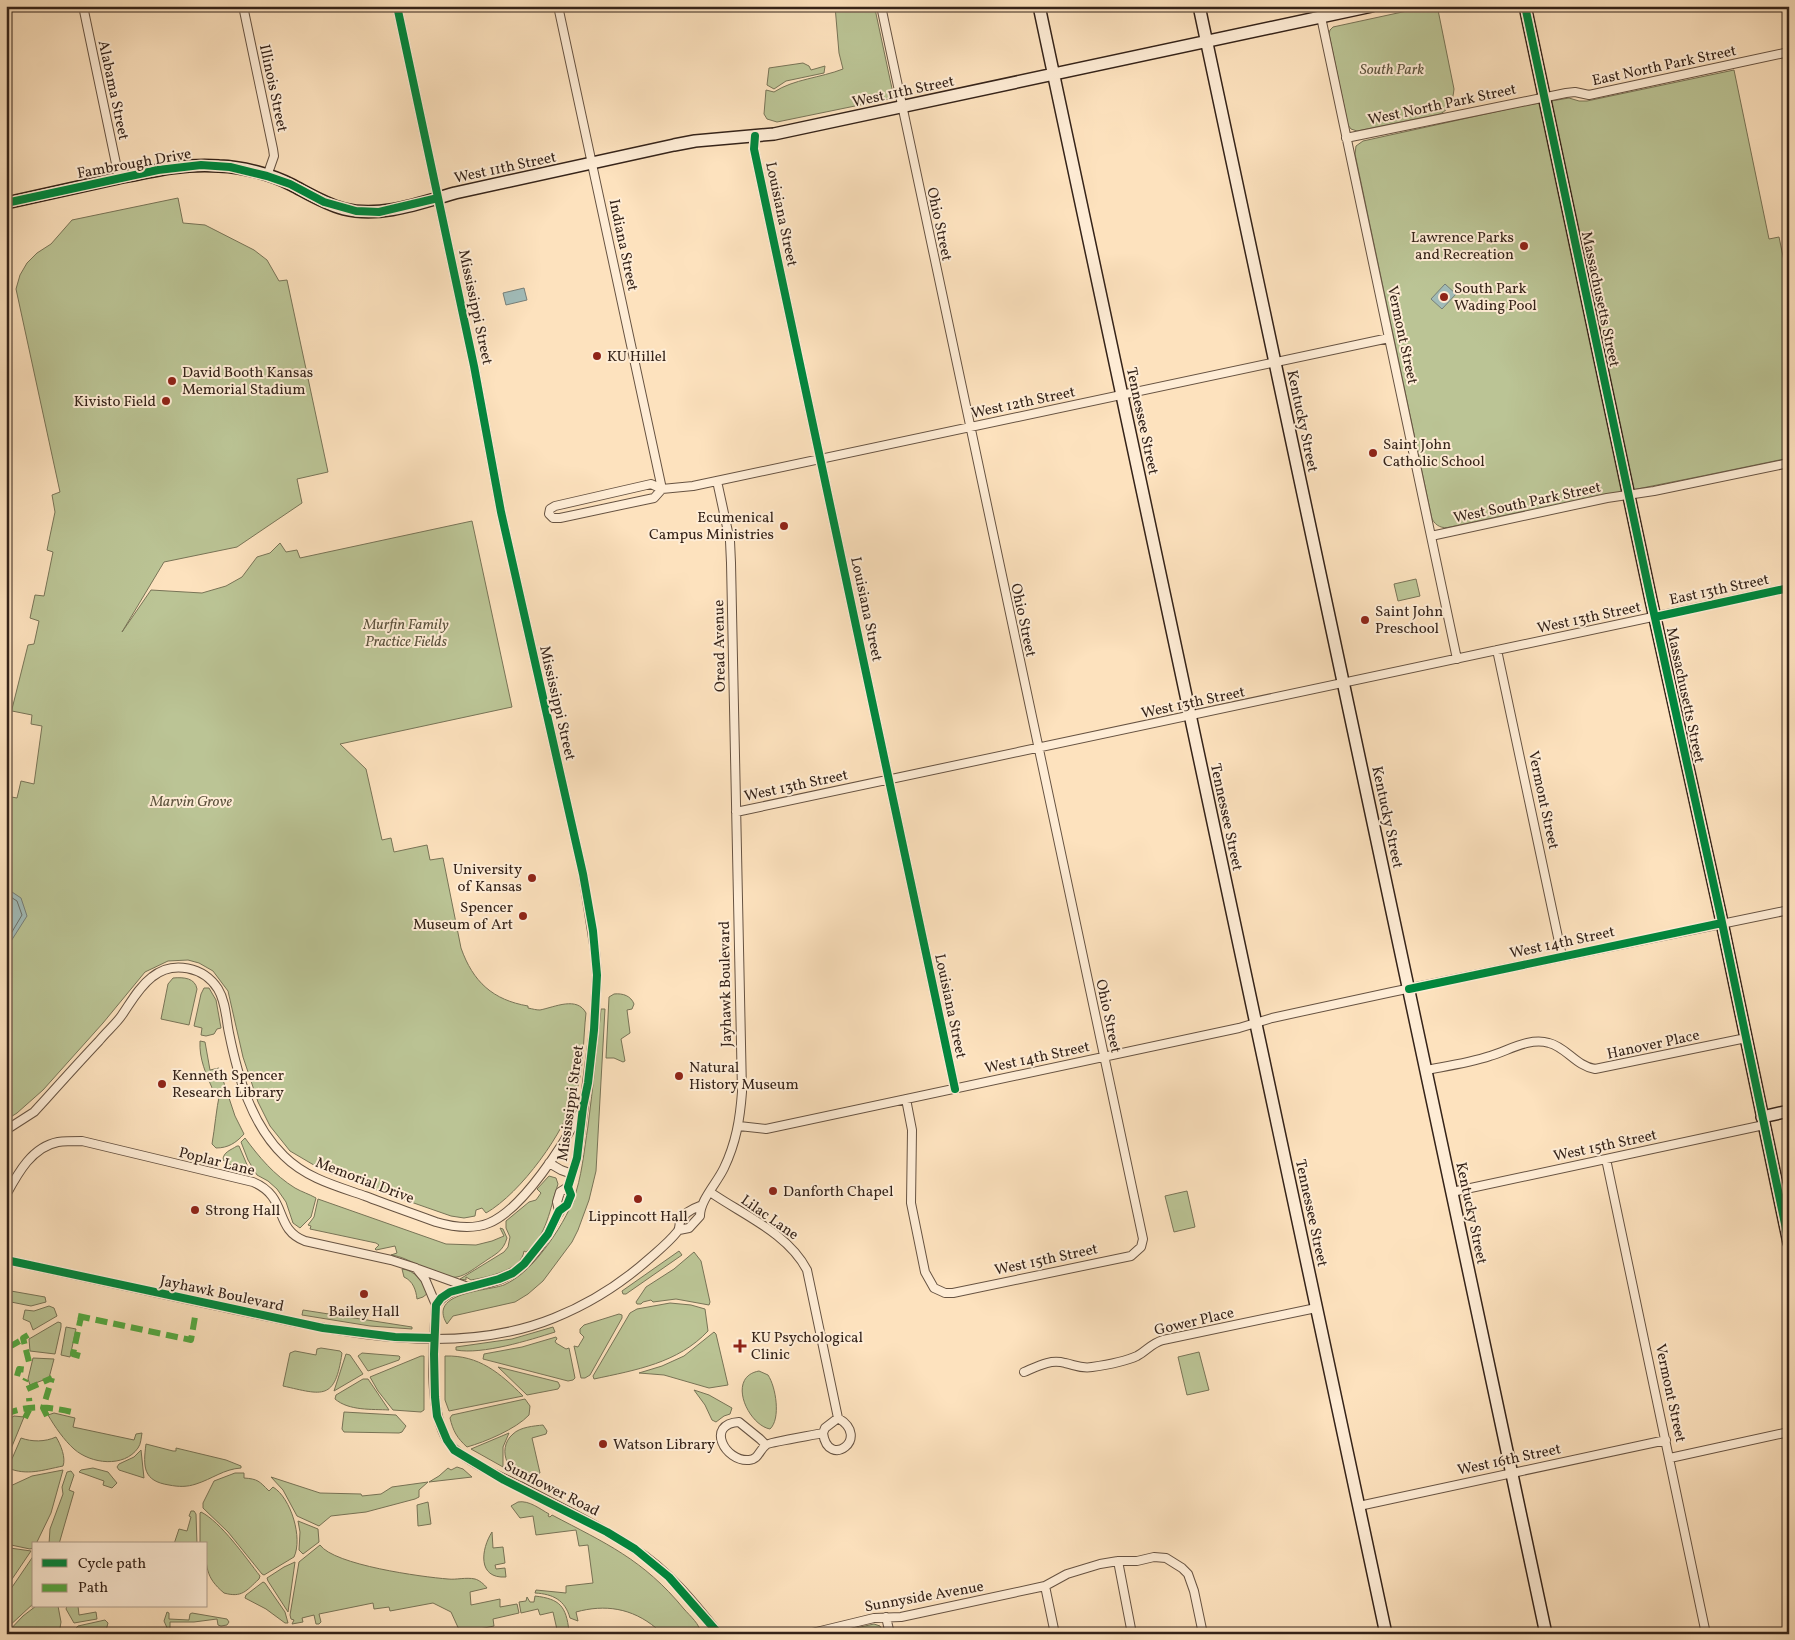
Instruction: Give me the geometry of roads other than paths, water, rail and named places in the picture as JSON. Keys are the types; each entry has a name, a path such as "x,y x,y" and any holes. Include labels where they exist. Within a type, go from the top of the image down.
{"main road":[{"name":"Tennessee Street","path":"1039,6 1386,1634"},
{"name":"Kentucky Street","path":"1199,6 1546,1634"},
{"name":"West 11th Street","path":"438,198 695,141 774,134 1372,6"},
{"name":"Massachusetts Street","path":"1525,6 1789,1243"},
{"name":"Fambrough Drive","path":"6,203 174,167 200,165 230,167 267,176 290,184 324,202 356,211 379,212 438,198"},
{"path":"1763,1121 1789,1111"}],"street":[{"name":"Alabama Street","path":"83,6 119,178"},
{"name":"Illinois Street","path":"243,6 274,156 267,176"},
{"name":"Mississippi Street","path":"398,6 474,366 501,512 589,905 597,975 594,1030 588,1083 583,1107 580,1141 568,1186 571,1195 567,1205 559,1211 548,1234 524,1264 499,1280 450,1292 441,1298 436,1305"},
{"name":"Indiana Street","path":"558,6 662,489"},
{"name":"Ohio Street","path":"880,6 1143,1239"},
{"name":"Vermont Street","path":"1321,17 1457,659"},
{"name":"East North Park Street","path":"1544,96 1575,92 1589,95 1789,52"},
{"name":"West North Park Street","path":"1346,138 1544,96"},
{"name":"Louisiana Street","path":"754,136 756,156 955,1089"},
{"path":"1789,258 1789,264"},
{"name":"West 12th Street","path":"662,489 654,498 560,518 553,518 549,514 550,509 555,506 641,486 651,484 662,489 717,481 1388,338"},
{"name":"West South Park Street","path":"1431,536 1789,463"},
{"name":"Oread Avenue","path":"717,481 730,541 736,812"},
{"name":"East 13th Street","path":"1655,616 1789,588"},
{"name":"West 13th Street","path":"736,812 1655,616"},
{"name":"Vermont Street","path":"1497,650 1562,956"},
{"name":"Jayhawk Boulevard","path":"6,1260 323,1328 366,1334 434,1338 476,1336 512,1330 573,1310 608,1290 634,1272 679,1230 689,1228 700,1216 700,1206 724,1167 739,1126 742,1092 736,812"},
{"name":"West 14th Street","path":"739,1126 766,1129 1562,956 1789,910"},
{"name":"Memorial Drive","path":"6,1130 34,1112 122,1015 147,982 162,970 178,968 186,968 202,974 218,990 223,1002 239,1072 255,1116 274,1146 285,1157 306,1173 324,1182 436,1222 450,1226 470,1227 488,1223 504,1214 537,1180 568,1137 583,1107"},
{"name":"Hanover Place","path":"1426,1070 1490,1056 1523,1044 1539,1042 1548,1042 1555,1045 1583,1065 1594,1069 1746,1038"},
{"name":"West 15th Street","path":"906,1099 912,1130 911,1203 927,1277 934,1288 945,1293 966,1290 1131,1256 1140,1247 1143,1239"},
{"name":"West 15th Street","path":"1452,1192 1606,1159 1763,1121"},
{"name":"Poplar Lane","path":"6,1194 20,1169 41,1150 59,1142 82,1141 253,1182 268,1191 275,1198 286,1228 299,1239 391,1260 468,1287"},
{"name":"Vermont Street","path":"1606,1159 1706,1634"},
{"path":"549,1163 572,1174"},
{"name":"Lilac Lane","path":"710,1192 769,1229 789,1245 801,1258 807,1270 838,1418 846,1425 851,1434 851,1439 847,1447 839,1450 831,1449 825,1443 823,1433"},
{"name":"Jayhawk Boulevard","path":"679,1230 681,1220 691,1209 700,1206"},
{"path":"416,1268 425,1279 436,1305 434,1338"},
{"name":"Gower Place","path":"1024,1372 1040,1365 1057,1362 1079,1368 1092,1367 1138,1356 1153,1343 1163,1340 1316,1308"},
{"name":"Sunflower Road","path":"434,1338 437,1416 447,1440 454,1450 504,1480 607,1532 635,1549 670,1577 719,1634"},
{"path":"766,1445 739,1422 726,1426 720,1438 723,1446 728,1451 743,1460 752,1460 766,1445 823,1433 825,1428 838,1418"},
{"path":"1670,1458 1789,1432"},
{"name":"West 16th Street","path":"1358,1506 1666,1440"},
{"name":"Sunnyside Avenue","path":"808,1634 874,1618 901,1617 1045,1586 1078,1570 1118,1561 1137,1561 1154,1557 1166,1558 1188,1574 1194,1591 1203,1634"},
{"path":"1118,1561 1132,1634"},
{"path":"1045,1586 1056,1634"},
{"path":"886,1618 890,1634"}],"water":[{"name":"South Park Wading Pool","path":"1445,284 1456,294 1442,309 1431,299"},
{"path":"524,288 527,300 506,305 503,293"},
{"path":"6,888 21,898 27,916 6,949"}],"place":[{"name":"Lawrence Parks and Recreation","path":"1524,246"},
{"name":"South Park Wading Pool","path":"1444,297"},
{"name":"KU Hillel","path":"597,356"},
{"name":"David Booth Kansas Memorial Stadium","path":"172,381"},
{"name":"Kivisto Field","path":"166,401"},
{"name":"Saint John Catholic School","path":"1373,453"},
{"name":"Ecumenical Campus Ministries","path":"784,526"},
{"name":"Saint John Preschool","path":"1365,620"},
{"name":"University of Kansas","path":"532,878"},
{"name":"Spencer Museum of Art","path":"523,916"},
{"name":"Natural History Museum","path":"679,1076"},
{"name":"Kenneth Spencer Research Library","path":"162,1084"},
{"name":"Danforth Chapel","path":"773,1191"},
{"name":"Lippincott Hall","path":"638,1199"},
{"name":"Strong Hall","path":"195,1210"},
{"name":"Bailey Hall","path":"364,1294"},
{"name":"KU Psychological Clinic","path":"740,1346"},
{"name":"Watson Library","path":"603,1444"}],"park label":[{"name":"South Park","path":"1392,69"},
{"name":"Murfin Family Practice Fields","path":"406,632"},
{"name":"Marvin Grove","path":"191,801"}]}
